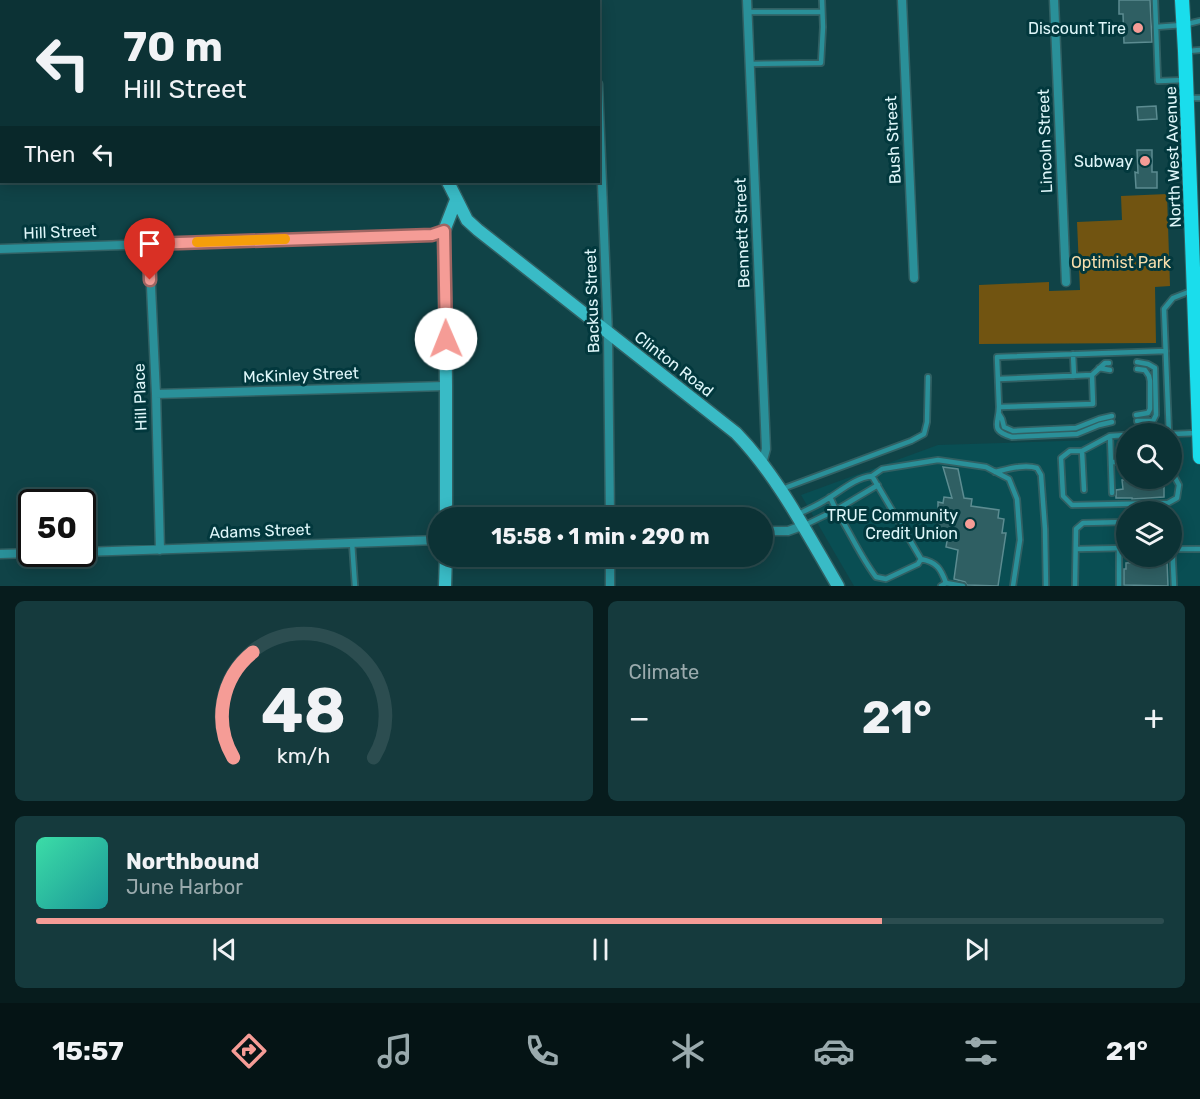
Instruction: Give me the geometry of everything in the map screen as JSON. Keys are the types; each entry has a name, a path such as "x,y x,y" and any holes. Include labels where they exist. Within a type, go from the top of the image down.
{"main road":[{"name":"North West Avenue","path":"1182,0 1186,80 1193,98 1200,457"},
{"name":"Clinton Road","path":"448,183 467,220 478,230 736,433 780,490 838,586"},
{"path":"446,507 444,231 456,200"},
{"path":"445,586 446,567"}],"street":[{"name":"Bennett Street","path":"747,0 766,449 762,464"},
{"name":"Bush Street","path":"902,0 914,278"},
{"name":"Lincoln Street","path":"1054,0 1066,282"},
{"name":"Backus Street","path":"600,134 608,334 610,507"},
{"name":"Hill Street","path":"0,249 432,235 444,231"},
{"name":"Hill Place","path":"149,244 160,550"},
{"name":"McKinley Street","path":"156,394 446,386"},
{"path":"773,531 788,531 799,521"},
{"name":"Adams Street","path":"96,552 428,540"},
{"path":"0,554 18,554"},
{"path":"610,567 610,586"}],"lane":[{"path":"750,64 821,63 822,0"},
{"path":"1155,0 1158,81 1186,80"},
{"path":"747,12 821,12"},
{"path":"1156,27 1200,21"},
{"path":"1185,51 1200,50"},
{"path":"1169,423 1164,309 1173,298 1197,291"},
{"path":"1112,422 1077,434 1012,437 1002,434 997,428 996,420 999,414 997,357 1166,351"},
{"path":"1073,354 1074,376"},
{"path":"1137,362 1148,363 1155,368 1156,416 1153,421 1137,422"},
{"path":"998,379 1092,375 1105,363 1109,363"},
{"path":"1099,368 1110,370"},
{"path":"1137,369 1145,370 1149,376 1150,409 1148,413 1137,415"},
{"path":"999,408 1093,404 1092,375"},
{"path":"780,490 911,441 924,434 927,422 928,377"},
{"path":"999,414 1004,427 1012,431 1076,428 1112,416"},
{"path":"1182,433 1200,432"},
{"path":"1116,436 1110,436 1082,451 1070,451 1061,458 1063,496 1072,505 1168,503 1177,498 1178,489"},
{"path":"1110,436 1112,493"},
{"path":"1082,451 1084,490"},
{"path":"799,521 830,497 882,469 938,460 986,467 1009,479 1017,500 1020,540 1013,586"},
{"path":"1111,462 1116,462"},
{"path":"995,472 1032,467 1037,468 1041,475 1046,586"},
{"path":"872,476 921,559 932,561 942,573 946,583"},
{"path":"799,521 836,510 878,485"},
{"path":"830,497 860,554 876,577 886,579 918,564 921,559"},
{"path":"1076,586 1076,529 1083,523 1116,522"},
{"path":"352,543 355,586"},
{"path":"1076,549 1116,548"},
{"path":"1182,549 1200,549"},
{"path":"1119,567 1119,586"},
{"path":"1173,567 1174,586"},
{"path":"940,586 946,583 963,586"}],"shaded area":[{"path":"1200,437 1200,586 854,586 801,495 938,445 1116,439 1116,489 1182,489 1182,438"}],"green space":[{"name":"Optimist Park","path":"1167,194 1170,286 1155,287 1156,343 979,344 979,285 1049,282 1049,291 1080,290 1077,222 1122,220 1121,196"}],"building":[{"name":"Discount Tire","path":"1119,0 1150,0 1152,42 1124,43 1123,14 1119,14"},
{"path":"1156,106 1157,119 1138,120 1137,107"},
{"path":"1137,150 1152,150 1152,172 1157,172 1157,188 1136,188"},
{"name":"TRUE Community Credit Union","path":"943,467 958,469 964,498 972,499 971,506 999,510 998,518 1004,519 1002,533 1006,533 998,586 967,585 965,582 954,579 958,550 946,547 947,541 938,531 941,529 932,518 938,513 938,502 943,503 944,497 952,498"},
{"path":"1164,489 1164,497 1116,498 1116,490"},
{"path":"1126,567 1167,567 1168,586 1124,585 1124,569"}],"slow traffic":[{"path":"197,242 285,239"}],"place":[{"name":"Discount Tire","path":"1138,28"},
{"name":"Subway","path":"1145,161"},
{"name":"TRUE Community Credit Union","path":"970,524"}],"route":[{"path":"150,280 149,244 432,235 444,231 446,339"}]}
